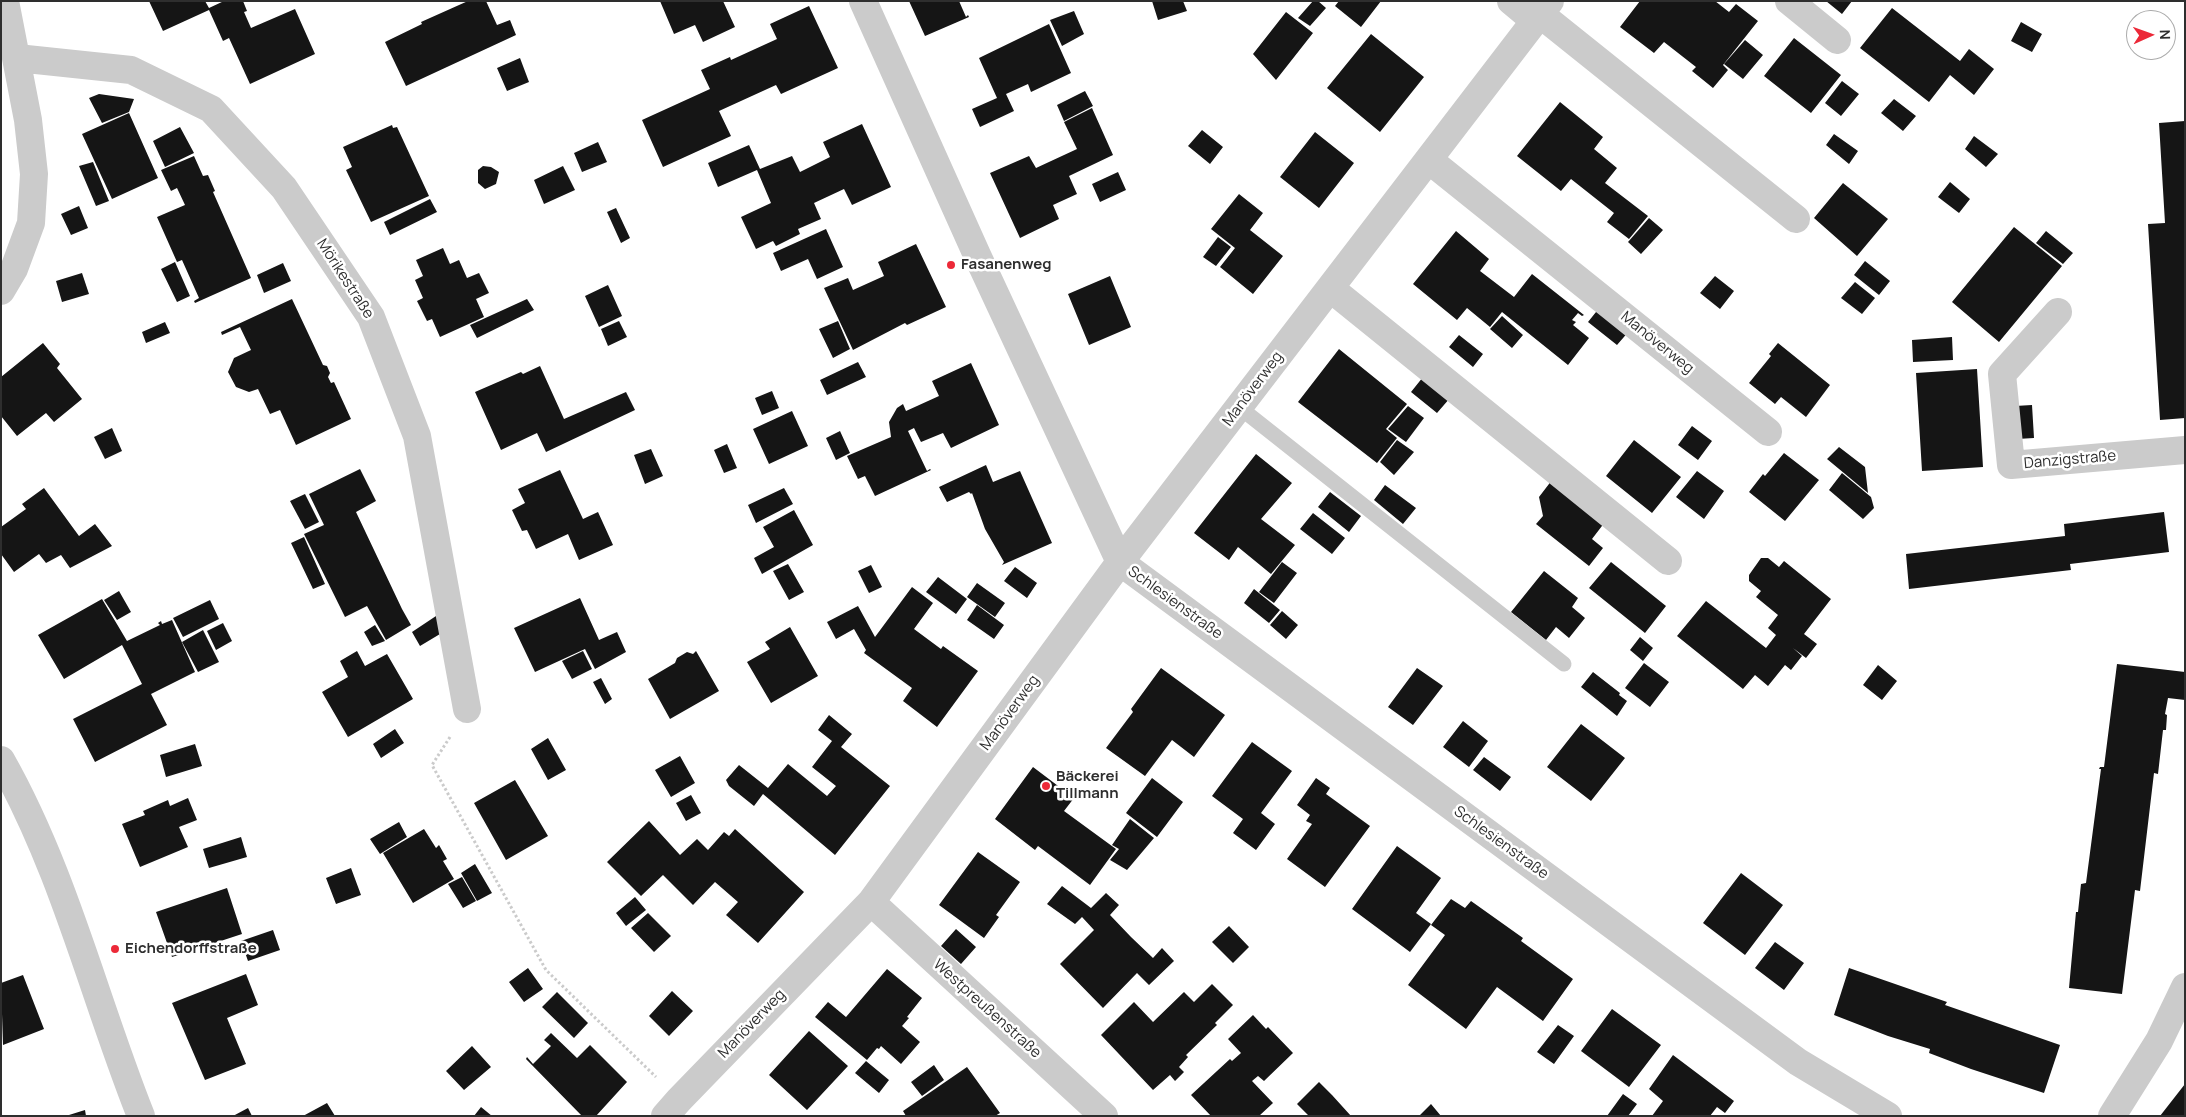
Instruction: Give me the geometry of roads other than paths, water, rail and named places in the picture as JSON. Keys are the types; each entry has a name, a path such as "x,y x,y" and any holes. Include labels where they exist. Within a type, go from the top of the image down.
{"street":[{"path":"1,291 14,268 31,223 33,184 28,120 5,1"},
{"path":"862,1 993,292 1120,562"},
{"path":"1511,1 1542,12 1796,218"},
{"path":"1789,1 1837,40"},
{"name":"Manöverweg","path":"672,1108 871,902 1120,562 1542,12"},
{"name":"Mörikestraße","path":"17,58 131,70 211,109 284,188 371,317 418,436 467,709"},
{"name":"Manöverweg","path":"1428,160 1768,432"},
{"path":"1330,288 1668,561"},
{"name":"Danzigstraße","path":"2058,312 2002,374 2011,465 2185,450"},
{"name":"Schlesienstraße","path":"1120,562 1798,1062 1888,1116"},
{"path":"1,760 16,785 45,850 117,1056 141,1116"},
{"name":"Westpreußenstraße","path":"871,902 1104,1116"},
{"path":"2112,1116 2159,1041 2185,987"}],"lane":[{"path":"1239,407 1564,664"}],"place":[{"name":"Fasanenweg","path":"951,265"},
{"name":"Bäckerei Tillmann","path":"1046,786"},
{"name":"Eichendorffstraße","path":"115,949"}]}
